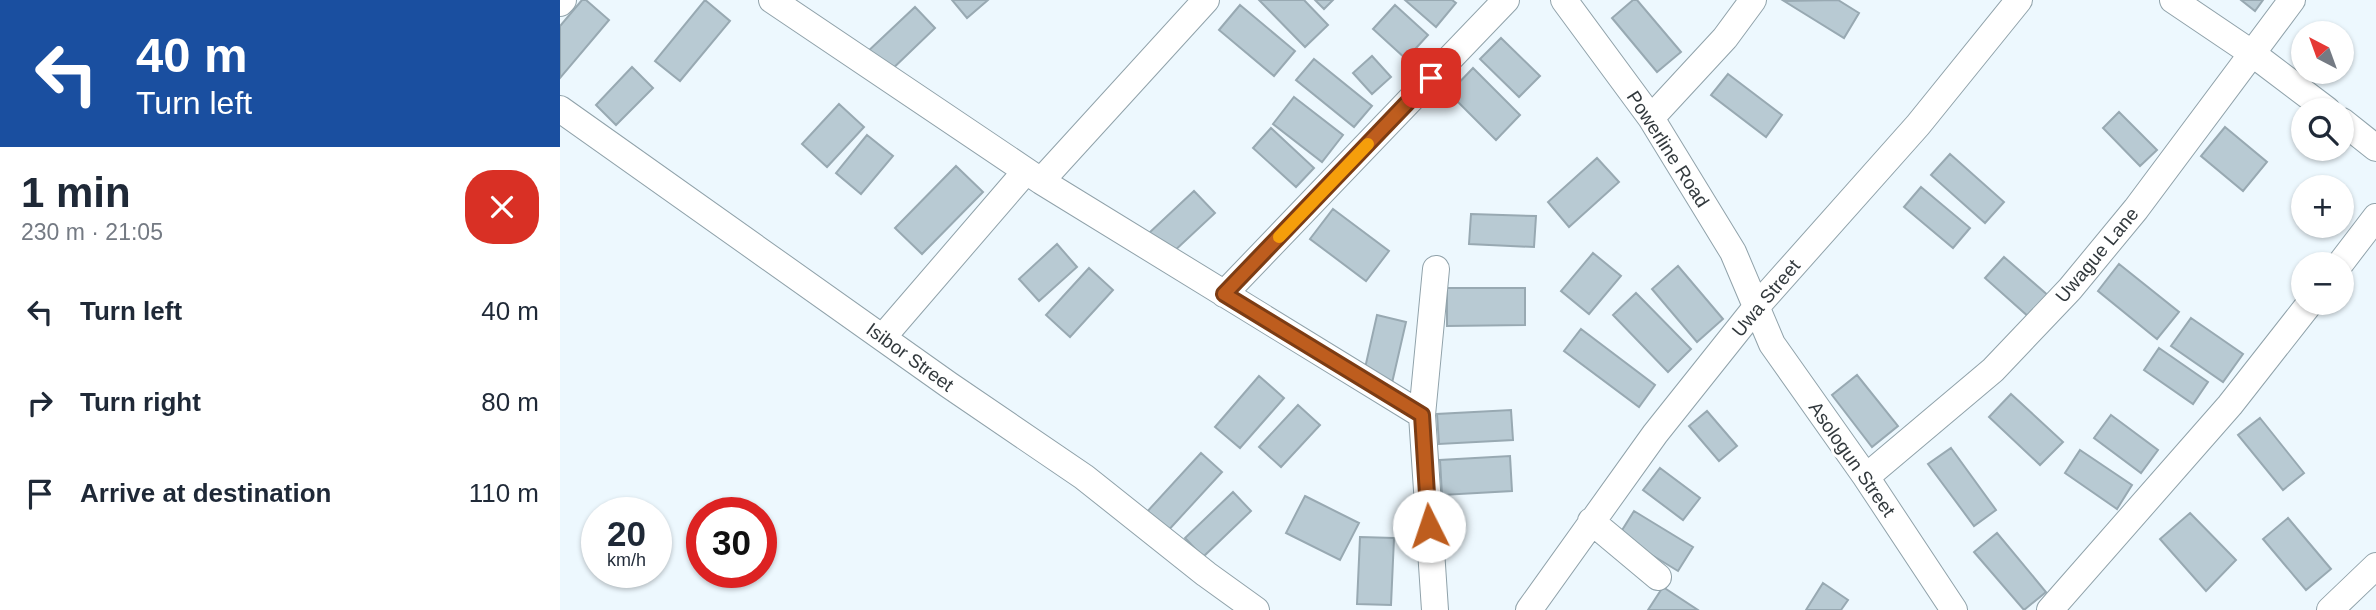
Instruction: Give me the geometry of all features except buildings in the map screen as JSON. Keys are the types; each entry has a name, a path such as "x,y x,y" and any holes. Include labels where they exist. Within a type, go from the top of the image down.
{"street":[{"path":"772,0 1033,176 1422,415"},
{"path":"883,337 1033,176 1206,0"},
{"path":"1224,294 1506,0"},
{"name":"Powerline Road","path":"1564,0 1651,118 1733,252 1757,306"},
{"path":"1651,118 1725,38 1753,0"},
{"name":"Uwa Street","path":"1529,610 1655,434 1757,306 1918,125 2019,0"},
{"path":"2173,0 2253,54 2311,98"},
{"name":"Uwague Lane","path":"1866,477 1993,370 2070,289 2136,209 2292,0"},
{"name":"Isibor Street","path":"560,108 1084,477 1206,574 1256,610"},
{"path":"2354,131 2376,148"},
{"path":"2349,252 2376,217"},
{"path":"1435,610 1422,415 1436,269"},
{"name":"Asologun Street","path":"1757,306 1772,344 1866,477 1954,610"},
{"path":"2050,610 2230,405 2301,315"},
{"path":"1591,521 1658,577"},
{"path":"2330,610 2376,566"}],"slow traffic":[{"path":"1279,237 1368,144"}],"route":[{"path":"1429,526 1422,415 1224,294 1431,78"}]}
